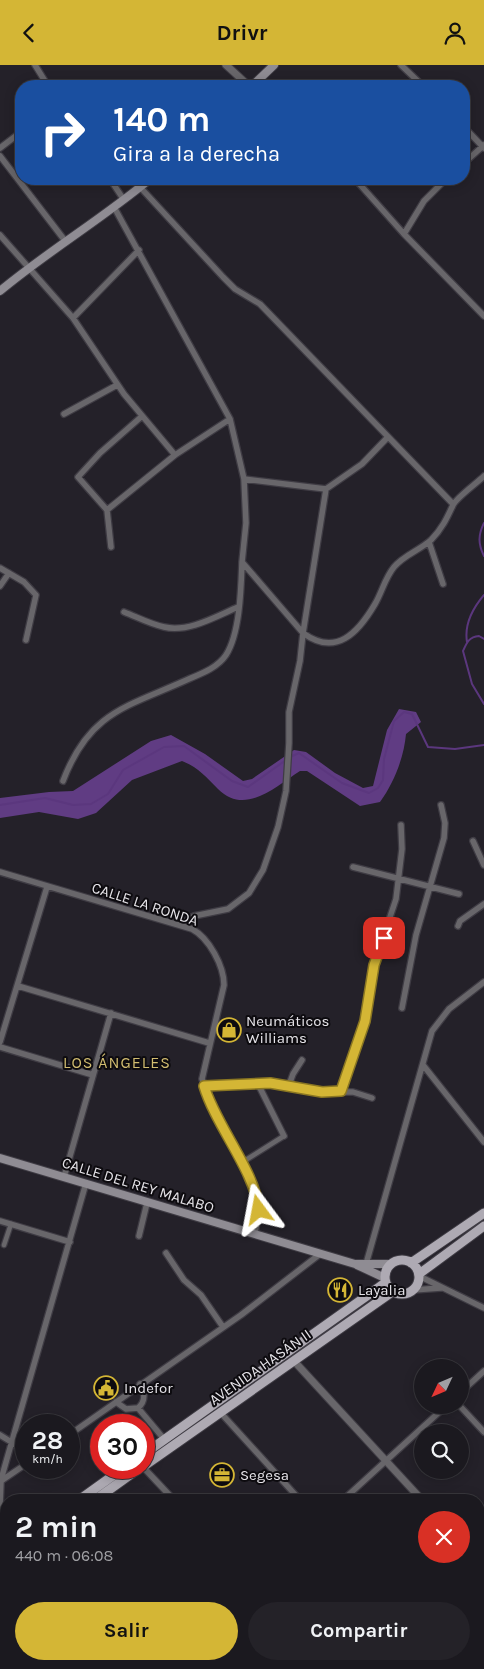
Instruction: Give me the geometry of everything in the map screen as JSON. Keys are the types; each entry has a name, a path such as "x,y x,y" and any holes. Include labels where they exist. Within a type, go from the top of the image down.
{"main road":[{"path":"259,80 274,65"},
{"path":"0,291 27,268 142,185"},
{"name":"CALLE DEL REY MALABO","path":"0,1158 355,1264 385,1280"},
{"path":"411,1263 484,1213"},
{"path":"419,1275 484,1225"},
{"path":"400,1260 411,1263 419,1275 418,1284 413,1291 405,1295 392,1292 385,1280 390,1264 400,1260"},
{"name":"CALLE DEL REY MALABO","path":"355,1264 390,1264"},
{"name":"AVENIDA HASÁN II","path":"155,1446 385,1280"},
{"name":"AVENIDA HASÁN II","path":"155,1458 392,1292"},
{"path":"87,1494 108,1479"},
{"name":"AVENIDA HASÁN II","path":"104,1494 126,1479"}],"street":[{"path":"34,65 44,80"},
{"path":"226,65 244,80"},
{"path":"401,65 417,80"},
{"path":"470,133 484,146 470,158"},
{"path":"0,148 15,137"},
{"path":"0,156 15,175"},
{"path":"23,185 66,241"},
{"path":"114,185 124,200"},
{"path":"360,185 404,234 484,316"},
{"path":"404,234 424,201 440,185"},
{"path":"140,187 223,277 235,289 260,304 387,438 453,504"},
{"path":"63,781 71,760 82,741 113,713 196,676 222,660 232,642 238,607 246,523 244,479 230,419 212,384 177,326 139,251 114,207"},
{"path":"0,235 27,268 73,318 117,385 175,455"},
{"path":"73,318 139,251"},
{"path":"64,414 117,385"},
{"path":"107,510 78,477 100,453 142,417"},
{"path":"111,547 106,518 107,510 175,455 230,419"},
{"path":"244,479 326,489 362,463 387,438"},
{"path":"242,562 302,633 310,639 328,644 345,639 359,626 375,604 394,567 429,542 449,516 453,504 484,476"},
{"path":"179,925 194,916 228,909 249,893 263,870 278,827 286,791 290,743 288,712 300,661 302,633 326,489"},
{"path":"429,542 443,584"},
{"path":"0,568 24,582 36,595 26,640"},
{"path":"0,587 9,573"},
{"path":"124,612 164,627 177,628 201,622 238,607"},
{"path":"402,1008 416,935 444,838 441,805"},
{"path":"341,1091 365,1021 374,965 390,924 399,879 401,825"},
{"path":"473,841 484,865"},
{"path":"353,867 459,894"},
{"name":"CALLE LA RONDA","path":"0,872 192,929 206,941 224,977 222,993 202,1075 204,1086"},
{"path":"0,1042 47,887"},
{"path":"458,926 484,904"},
{"path":"192,929 194,916"},
{"path":"366,1264 426,1049 437,1023 449,1009 484,982"},
{"path":"18,986 210,1043"},
{"path":"64,1177 111,1013"},
{"path":"0,1047 93,1075"},
{"path":"289,1085 293,1074 302,1060"},
{"path":"423,1065 484,1142"},
{"path":"241,1163 284,1136 258,1084"},
{"path":"255,1233 258,1203 254,1189 204,1086 289,1085 322,1092 341,1091 372,1098"},
{"path":"0,1506 0,1482 86,1183"},
{"path":"139,1236 146,1203"},
{"path":"0,1221 70,1242"},
{"path":"4,1245 11,1224"},
{"path":"166,1253 184,1280 201,1295 223,1327"},
{"path":"80,1427 223,1327 320,1254"},
{"path":"419,1275 484,1309"},
{"path":"413,1291 441,1288"},
{"path":"294,1361 416,1494"},
{"path":"469,1385 484,1371"},
{"path":"138,1408 144,1399 140,1384"},
{"path":"116,1402 126,1409 138,1408"},
{"path":"138,1408 164,1439"},
{"path":"220,1411 295,1494"},
{"path":"350,1494 437,1414"},
{"path":"467,1414 484,1432"},
{"path":"0,1435 15,1444"},
{"path":"0,1482 15,1472"},
{"path":"154,1479 168,1494"}],"shaded area":[{"path":"399,709 416,712 421,722 406,734 398,769 390,787 380,802 360,806 307,771 300,771 260,796 239,800 228,797 205,776 182,761 132,780 96,813 78,819 39,812 0,818 0,798 73,791 151,741 171,735 205,754 243,781 252,779 294,750 306,752 335,773 363,788 373,786 387,730"}],"waterway":[{"path":"484,523 479,539 484,556"},
{"path":"467,642 466,635 470,617 484,595"},
{"path":"484,639 479,636 471,639 463,651 472,684 484,704"},
{"path":"290,757 299,753 342,783 369,793 378,788 383,780 384,759 394,721 404,712 412,714 428,747 455,749 484,745"},
{"path":"0,805 45,798 73,805 91,804 108,794 123,770 164,747 184,746 232,781 248,787 286,760"}],"place":[{"name":"Neumáticos Williams","path":"229,1030"},
{"name":"Layalia","path":"340,1290"},
{"name":"Indefor","path":"106,1388"},
{"name":"Segesa","path":"222,1475"}],"district":[{"name":"LOS ÁNGELES","path":"117,1062"}],"route":[{"path":"259,1210 254,1189 204,1086 270,1083 322,1092 341,1091 365,1021 374,965 384,938"}]}
